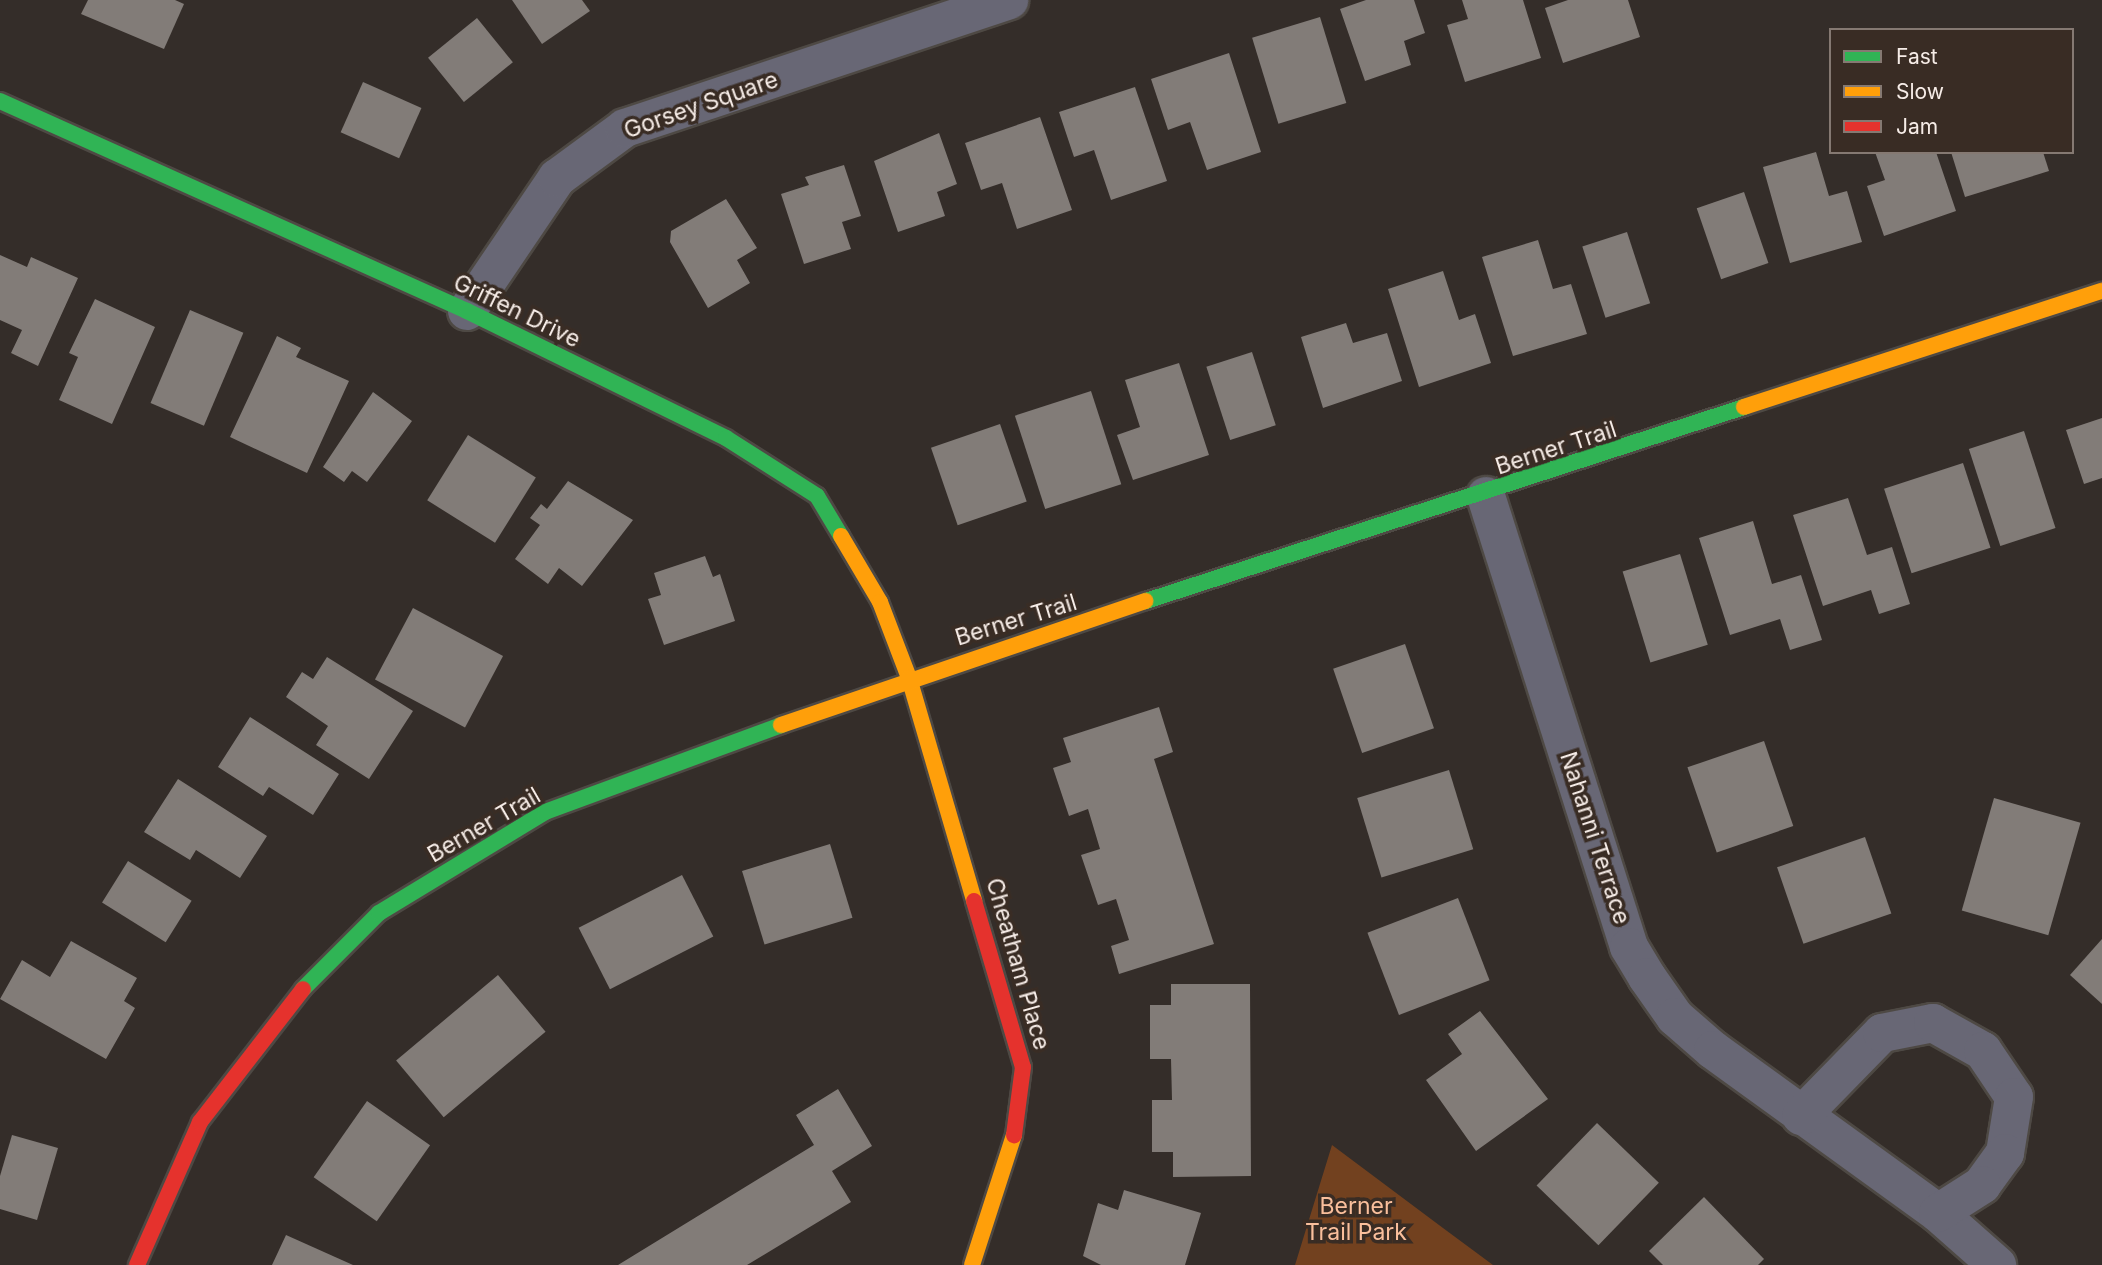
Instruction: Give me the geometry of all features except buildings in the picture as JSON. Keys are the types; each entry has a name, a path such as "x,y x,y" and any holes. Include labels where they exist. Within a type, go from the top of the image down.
{"street":[{"name":"Gorsey Square","path":"467,311 557,178 625,128 1009,0"},
{"name":"Griffen Drive","path":"0,101 467,311 726,438 817,496 874,590 909,678"},
{"name":"Berner Trail","path":"137,1265 200,1122 279,1013 379,913 545,812 909,678 1486,496 2102,291"},
{"name":"Nahanni Terrace","path":"1486,496 1629,947 1675,1017 1801,1116 1938,1213 1997,1265"},
{"name":"Cheatham Place","path":"909,678 1023,1067 1016,1129 972,1265"},
{"path":"1801,1116 1882,1033 1933,1023 1983,1051 2014,1097 2005,1153 1982,1185 1938,1213"}],"green space":[{"name":"Berner Trail Park","path":"1332,1145 1443,1228 1493,1265 1295,1265"}],"traffic: fast":[{"path":"0,101 467,311 726,438 817,496 841,536"},
{"path":"1146,601 1744,407"},
{"path":"303,989 379,913 545,812 781,725"}],"traffic: slow":[{"path":"1744,407 2102,291"},
{"path":"841,536 880,602 909,678 974,901"},
{"path":"781,725 1146,601"},
{"path":"972,1265 1014,1135"}],"traffic: jam":[{"path":"974,901 1023,1067 1014,1135"},
{"path":"137,1265 200,1122 303,989"}]}
